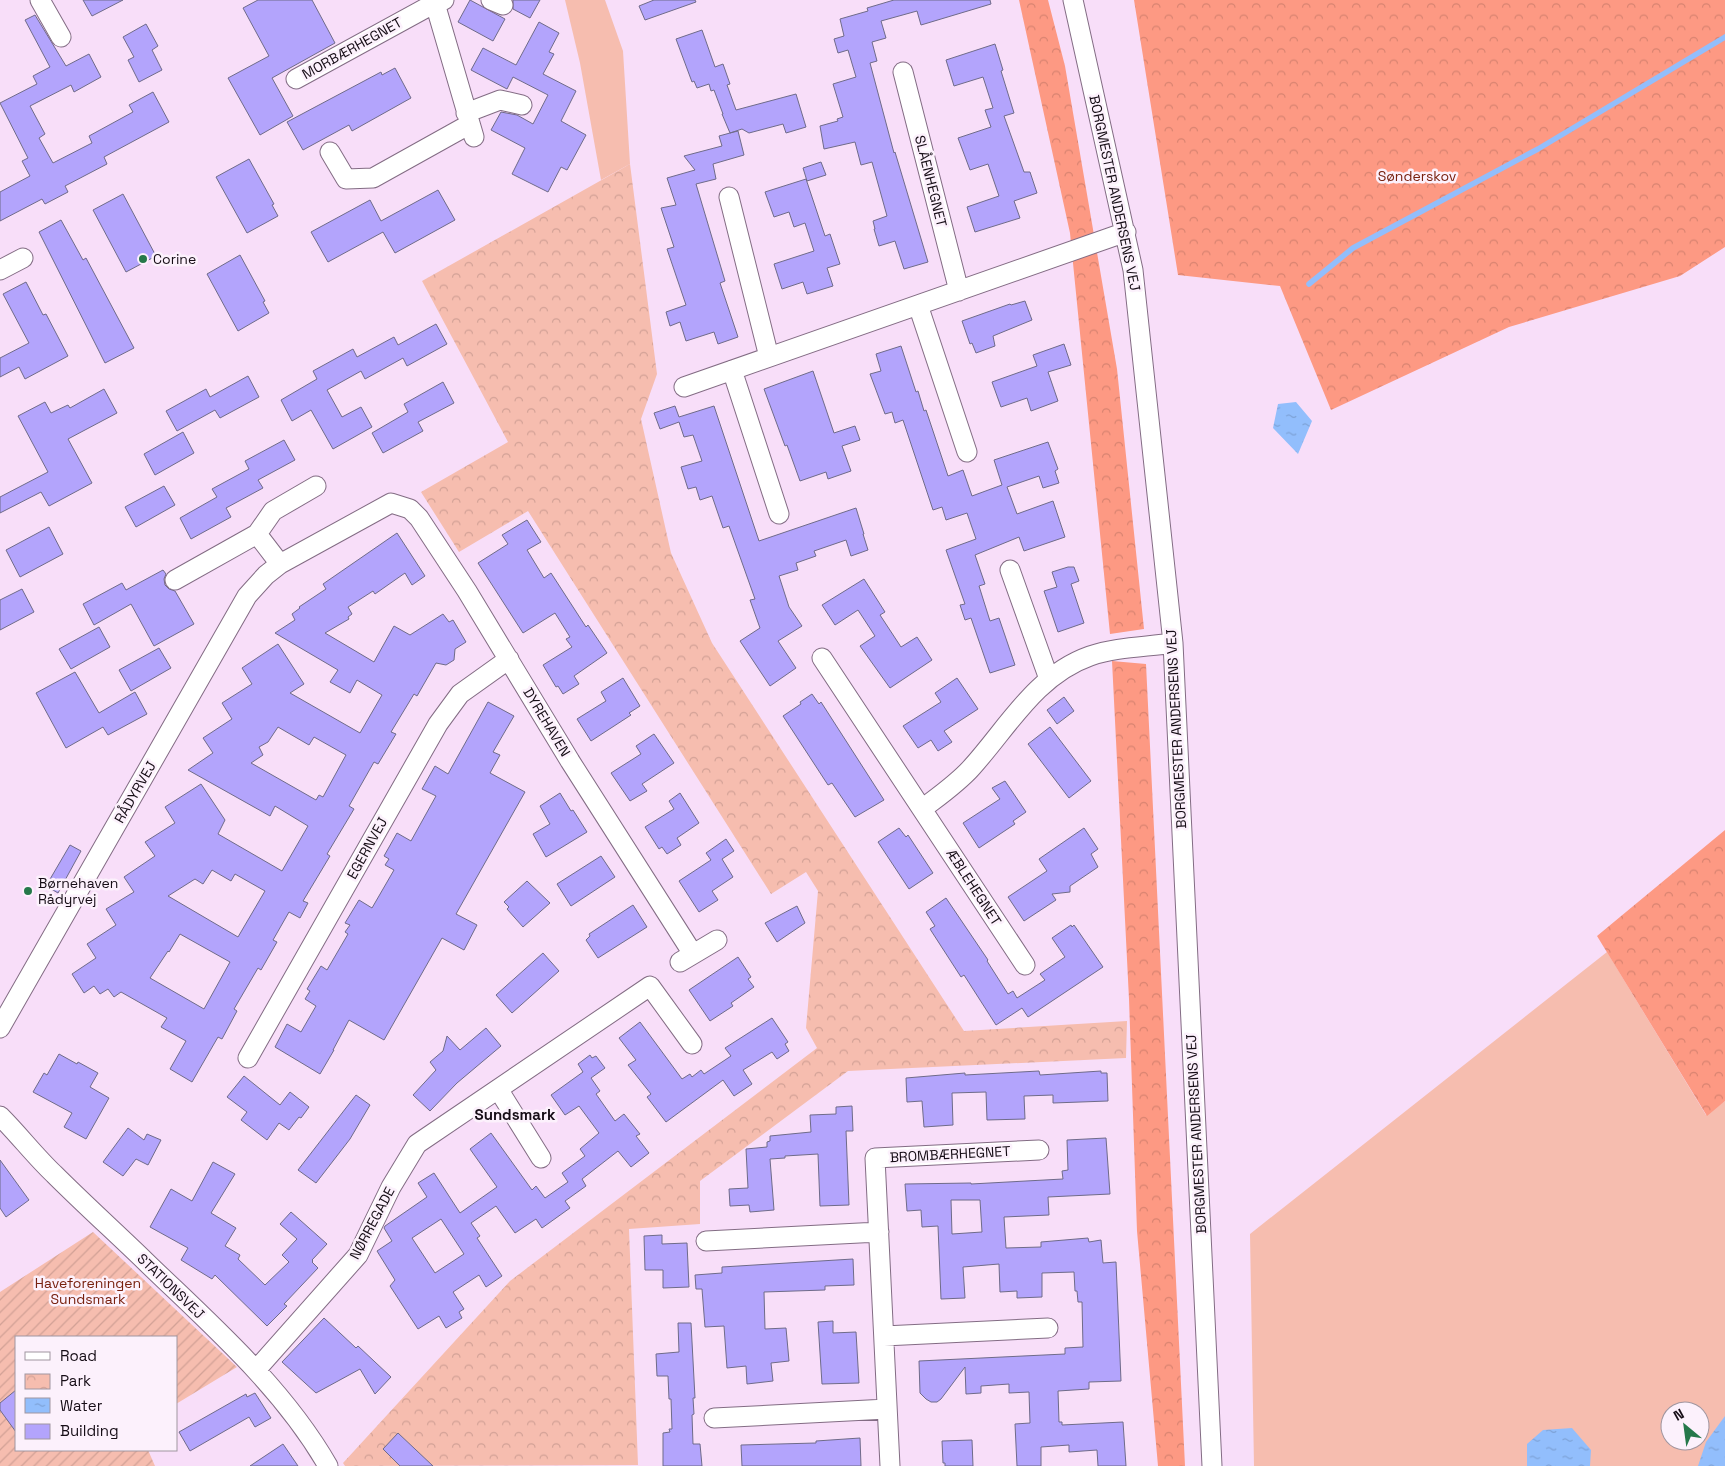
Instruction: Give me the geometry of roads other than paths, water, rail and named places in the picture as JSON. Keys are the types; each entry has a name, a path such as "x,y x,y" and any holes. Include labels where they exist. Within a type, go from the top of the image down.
{"street":[{"path":"40,0 61,37"},
{"name":"BORGMESTER ANDERSENS VEJ","path":"1073,0 1133,270 1173,643 1212,1466"},
{"name":"MORBÆRHEGNET","path":"296,79 438,1 470,125"},
{"name":"SLÅENHEGNET","path":"903,72 959,291"},
{"path":"330,152 346,179 374,178 470,125 500,100 522,105"},
{"path":"729,197 769,357"},
{"path":"684,387 1126,232"},
{"path":"0,270 23,258"},
{"path":"918,305 967,452"},
{"path":"732,370 779,514"},
{"path":"175,580 257,534 273,511 316,486"},
{"name":"RÅDYRVEJ","path":"0,1028 247,596 280,564 391,503"},
{"name":"DYREHAVEN","path":"391,503 410,508 419,518 509,659 686,958 717,940"},
{"path":"257,534 280,564"},
{"path":"1010,570 1049,678"},
{"path":"922,809 970,770 1032,695 1049,678 1068,666 1089,657 1112,651 1173,643"},
{"name":"ÆBLEHEGNET","path":"822,658 1025,965"},
{"name":"EGERNVEJ","path":"248,1058 438,724 460,694 509,659"},
{"name":"NØRREGADE","path":"256,1370 358,1255 390,1187 417,1144 650,986 692,1044"},
{"path":"498,1089 541,1158"},
{"name":"STATIONSVEJ","path":"0,1116 53,1173 212,1325 256,1370 315,1443 328,1466"},
{"name":"BROMBÆRHEGNET","path":"890,1466 875,1158 1039,1150"},
{"path":"706,1241 879,1232"},
{"path":"884,1336 1048,1328"},
{"path":"714,1418 887,1409"}],"water":[{"path":"1296,402 1312,421 1298,454 1273,428 1278,404"},
{"path":"1725,1416 1725,1466 1698,1466 1703,1451 1710,1451 1710,1437"},
{"path":"1572,1428 1591,1450 1590,1466 1527,1466 1527,1444 1543,1430"}],"waterway":[{"path":"1309,284 1353,248 1538,149 1725,37"}],"place":[{"name":"Corine","path":"143,259"},
{"name":"Børnehaven Rådyrvej","path":"28,891"}],"district":[{"name":"Sundsmark","path":"515,1114"}],"park label":[{"name":"Sønderskov","path":"1417,176"},
{"name":"Haveforeningen Sundsmark","path":"88,1292"}]}
